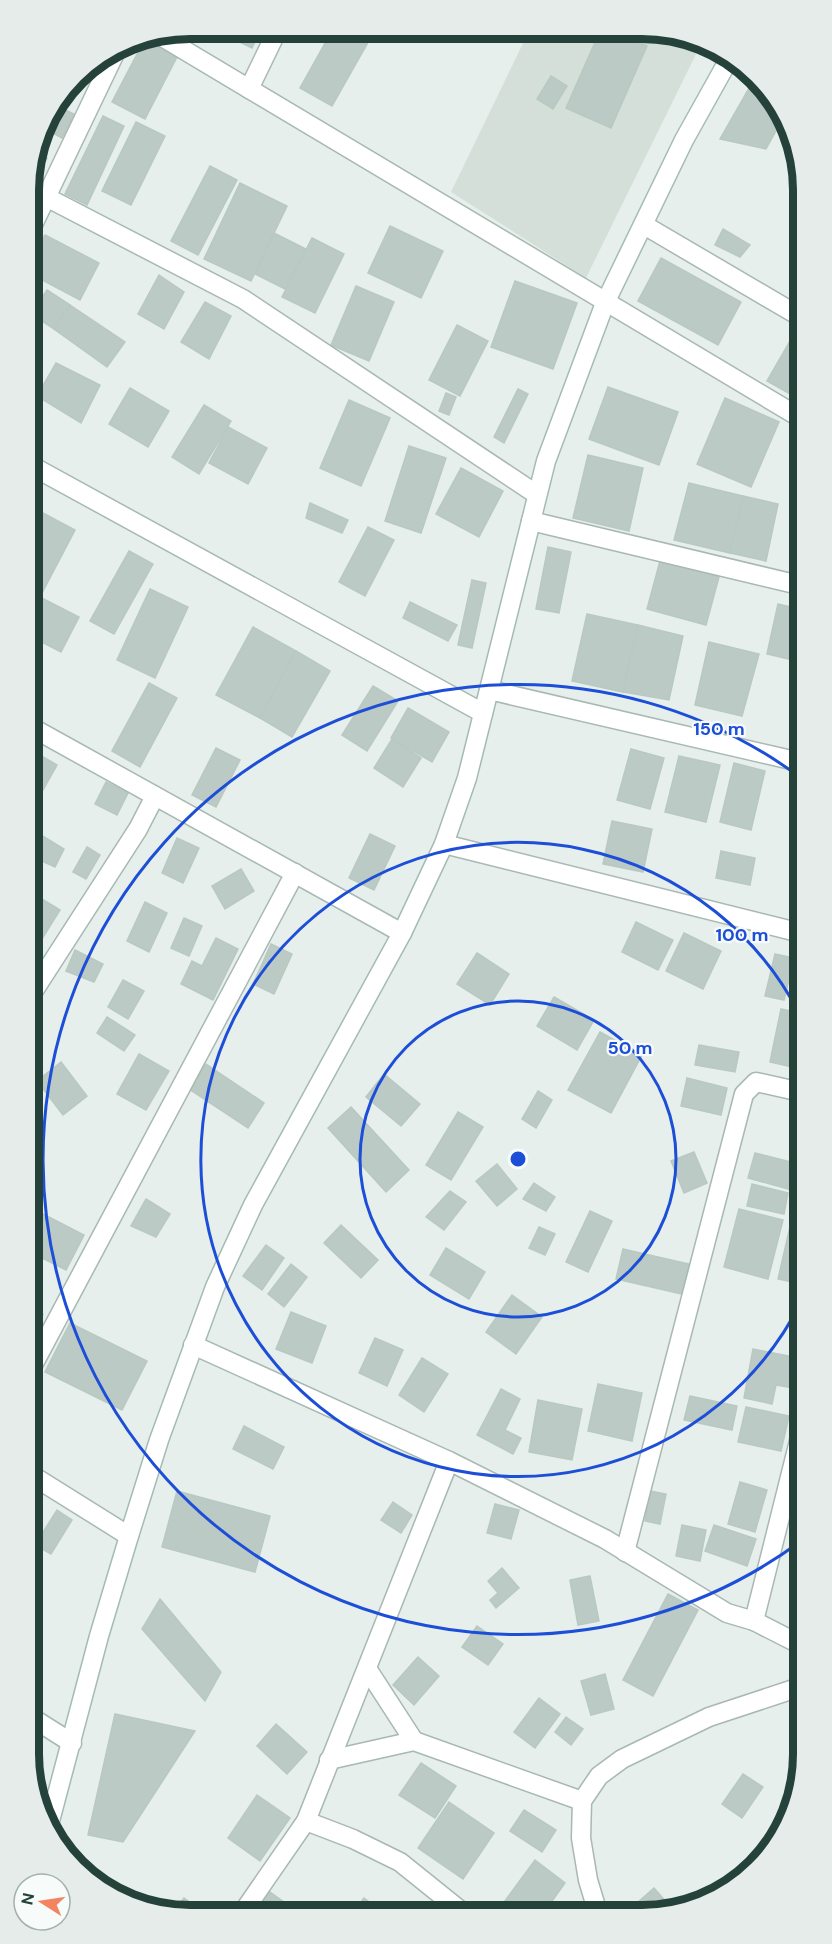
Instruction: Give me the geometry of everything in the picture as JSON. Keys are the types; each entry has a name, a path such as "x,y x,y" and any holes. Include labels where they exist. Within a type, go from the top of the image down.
{"street":[{"path":"249,89 273,39"},
{"path":"169,40 793,413"},
{"path":"39,212 111,61"},
{"path":"52,1815 99,1636 129,1536 214,1287 254,1205 402,933 444,844 467,778 546,461 605,303 684,140 726,65"},
{"path":"46,197 243,299 536,494"},
{"path":"644,225 793,312"},
{"path":"39,470 483,713"},
{"path":"531,521 793,583"},
{"path":"489,690 793,760"},
{"path":"39,731 402,933"},
{"path":"39,983 138,829 155,796"},
{"path":"444,844 793,931"},
{"path":"39,1354 295,873"},
{"path":"626,1552 744,1094 756,1082 793,1090"},
{"path":"193,1345 450,1461 626,1552 727,1613 754,1621 793,1641"},
{"path":"248,1905 306,1821 450,1461"},
{"path":"754,1621 793,1465"},
{"path":"39,1480 129,1536"},
{"path":"368,1670 414,1741"},
{"path":"595,1905 588,1881 581,1838 582,1801 599,1776 640,1749 709,1717 793,1689"},
{"path":"39,1722 72,1743"},
{"path":"329,1760 414,1741 582,1801"},
{"path":"306,1821 353,1839 400,1862 454,1905"}],"shaded area":[{"path":"525,39 652,39 698,50 586,278 451,192"}],"building":[{"path":"234,39 256,39 252,48"},
{"path":"327,39 370,39 332,106 300,88"},
{"path":"596,39 631,39 647,46 611,128 566,108"},
{"path":"158,43 179,53 145,119 112,102 141,47"},
{"path":"551,76 567,86 553,109 537,99"},
{"path":"751,85 762,98 779,126 766,149 720,139"},
{"path":"63,109 74,114 62,138 50,132"},
{"path":"103,116 124,126 87,205 65,194"},
{"path":"136,122 165,136 131,205 102,191"},
{"path":"43,156 47,158 40,173"},
{"path":"210,166 237,180 198,255 171,241"},
{"path":"240,183 287,206 251,281 204,259"},
{"path":"390,226 443,251 421,298 368,273"},
{"path":"723,229 750,245 740,257 715,245"},
{"path":"274,233 306,249 287,290 255,274"},
{"path":"45,235 99,263 80,300 39,278 39,247"},
{"path":"312,238 344,254 315,313 282,297"},
{"path":"661,258 741,302 718,345 638,301"},
{"path":"159,275 184,292 164,329 138,314"},
{"path":"515,281 577,303 553,369 491,347"},
{"path":"356,286 394,302 369,361 331,345"},
{"path":"47,290 70,305 54,329 39,319 39,302"},
{"path":"205,302 231,316 209,359 181,342"},
{"path":"70,305 125,342 107,367 54,329"},
{"path":"457,325 488,341 460,396 429,380"},
{"path":"793,336 793,396 767,381"},
{"path":"56,363 100,385 81,423 39,397 39,393"},
{"path":"608,387 678,412 659,465 589,439"},
{"path":"130,388 169,411 148,447 109,424"},
{"path":"518,389 528,394 504,443 494,437"},
{"path":"446,393 456,397 449,415 439,411"},
{"path":"725,398 779,422 751,487 697,464"},
{"path":"349,400 390,418 361,486 320,468"},
{"path":"204,405 231,421 199,474 172,457"},
{"path":"228,427 267,448 248,484 209,463"},
{"path":"409,446 446,458 421,533 385,521"},
{"path":"588,455 643,468 629,531 573,518"},
{"path":"461,468 503,491 479,537 436,514"},
{"path":"689,483 743,496 730,553 674,540"},
{"path":"743,496 778,504 766,561 730,553"},
{"path":"310,503 348,520 342,533 306,518"},
{"path":"39,511 75,530 42,593 39,592"},
{"path":"368,527 394,540 365,596 339,582"},
{"path":"548,547 571,552 559,613 536,609"},
{"path":"129,551 153,564 114,634 90,621"},
{"path":"660,561 719,577 706,625 647,609"},
{"path":"472,580 486,583 472,648 458,645"},
{"path":"150,589 188,607 155,678 117,660"},
{"path":"39,597 79,617 61,652 39,641"},
{"path":"410,602 457,625 448,641 403,618"},
{"path":"778,604 793,607 793,660 767,654"},
{"path":"587,614 638,625 623,692 572,681"},
{"path":"638,625 683,636 669,700 623,692"},
{"path":"253,627 296,651 260,718 216,695"},
{"path":"709,642 759,654 742,716 695,705"},
{"path":"296,651 330,671 292,737 260,718"},
{"path":"149,683 177,698 140,767 112,751"},
{"path":"373,686 398,701 367,751 342,735"},
{"path":"408,708 449,732 432,762 391,738"},
{"path":"392,739 421,758 403,787 374,768"},
{"path":"216,748 240,760 216,807 192,795"},
{"path":"631,749 664,758 650,809 617,800"},
{"path":"39,755 57,765 43,790 39,788"},
{"path":"679,756 720,765 706,822 665,812"},
{"path":"734,763 765,771 751,830 720,822"},
{"path":"106,782 128,793 117,815 95,804"},
{"path":"612,821 652,829 643,872 603,864"},
{"path":"39,834 64,849 55,867 39,860"},
{"path":"370,834 395,846 374,890 349,878"},
{"path":"177,838 199,848 183,883 162,873"},
{"path":"87,847 100,855 86,879 73,872"},
{"path":"721,851 755,858 750,885 716,878"},
{"path":"241,869 254,891 225,909 212,886"},
{"path":"39,897 60,910 42,939 39,937"},
{"path":"145,902 167,913 149,952 127,941"},
{"path":"184,918 202,926 189,956 171,948"},
{"path":"636,922 673,940 658,970 622,952"},
{"path":"684,933 721,951 703,989 666,971"},
{"path":"216,938 238,949 213,1000 181,984 192,961 202,966"},
{"path":"271,944 292,954 274,994 253,984"},
{"path":"75,950 103,964 94,982 66,971"},
{"path":"477,953 509,974 490,1005 457,984"},
{"path":"775,954 793,958 784,1000 765,996"},
{"path":"123,980 144,991 128,1019 108,1007"},
{"path":"554,997 594,1020 577,1050 537,1026"},
{"path":"781,1009 793,1011 793,1067 770,1062"},
{"path":"107,1017 135,1035 124,1051 97,1033"},
{"path":"600,1032 642,1055 611,1113 568,1090"},
{"path":"699,1045 739,1052 735,1072 695,1065"},
{"path":"139,1054 169,1071 146,1110 117,1094"},
{"path":"61,1062 87,1096 63,1115 39,1084 39,1079"},
{"path":"206,1064 264,1103 248,1128 189,1089"},
{"path":"384,1074 420,1104 401,1126 366,1097"},
{"path":"687,1078 727,1088 721,1115 681,1106"},
{"path":"538,1091 552,1100 536,1128 522,1119"},
{"path":"351,1107 409,1170 386,1192 328,1128"},
{"path":"458,1112 483,1127 451,1180 426,1165"},
{"path":"694,1152 707,1183 684,1193 671,1161"},
{"path":"755,1153 793,1162 792,1190 748,1178"},
{"path":"497,1164 517,1189 497,1206 476,1181"},
{"path":"534,1183 555,1197 546,1211 523,1199"},
{"path":"752,1184 788,1193 784,1214 747,1206"},
{"path":"450,1191 466,1202 444,1230 426,1217"},
{"path":"146,1199 170,1214 156,1237 131,1226"},
{"path":"739,1209 783,1220 768,1279 724,1267"},
{"path":"590,1211 612,1221 588,1272 566,1262"},
{"path":"41,1213 84,1235 66,1270 39,1256 39,1217"},
{"path":"793,1214 793,1282 778,1279"},
{"path":"341,1225 378,1260 361,1278 324,1243"},
{"path":"539,1227 555,1234 545,1255 529,1248"},
{"path":"266,1245 284,1258 262,1290 243,1276"},
{"path":"446,1248 485,1272 469,1299 430,1275"},
{"path":"623,1249 689,1264 682,1294 616,1279"},
{"path":"291,1264 307,1277 284,1307 268,1294"},
{"path":"512,1295 542,1317 516,1354 486,1332"},
{"path":"291,1312 326,1326 312,1363 276,1349"},
{"path":"70,1323 147,1361 122,1410 45,1372"},
{"path":"375,1338 403,1350 387,1386 359,1373"},
{"path":"753,1349 793,1357 793,1388 776,1385 772,1404 744,1398"},
{"path":"422,1358 448,1374 424,1412 399,1395"},
{"path":"598,1384 642,1393 632,1441 588,1431"},
{"path":"501,1389 520,1399 505,1430 521,1438 513,1454 477,1435"},
{"path":"690,1396 737,1406 732,1430 684,1420"},
{"path":"538,1400 582,1409 572,1460 529,1452"},
{"path":"746,1407 789,1416 781,1451 738,1442"},
{"path":"244,1426 284,1447 273,1469 233,1449"},
{"path":"740,1482 767,1490 755,1532 728,1524"},
{"path":"177,1491 270,1516 255,1572 162,1547"},
{"path":"650,1491 666,1494 660,1524 645,1521"},
{"path":"393,1502 412,1515 401,1533 381,1520"},
{"path":"495,1504 519,1510 511,1539 487,1533"},
{"path":"57,1510 72,1520 51,1554 39,1547 39,1539"},
{"path":"682,1525 706,1530 700,1561 676,1556"},
{"path":"714,1525 756,1539 747,1566 705,1551"},
{"path":"502,1568 519,1588 496,1608 490,1600 498,1593 488,1581"},
{"path":"590,1576 599,1621 578,1625 570,1580"},
{"path":"668,1594 698,1610 653,1696 623,1680"},
{"path":"160,1599 221,1672 205,1701 142,1629"},
{"path":"477,1626 503,1644 488,1665 462,1647"},
{"path":"418,1657 439,1676 414,1705 393,1685"},
{"path":"605,1674 614,1709 591,1715 581,1681"},
{"path":"539,1698 560,1714 535,1748 514,1732"},
{"path":"115,1714 195,1731 123,1842 88,1835"},
{"path":"566,1717 583,1729 571,1745 555,1732"},
{"path":"276,1724 307,1752 287,1774 257,1746"},
{"path":"421,1763 456,1786 435,1818 399,1795"},
{"path":"743,1774 763,1787 742,1818 722,1804"},
{"path":"257,1795 290,1818 260,1861 228,1838"},
{"path":"449,1802 494,1833 463,1879 418,1848"},
{"path":"524,1810 556,1830 542,1852 510,1831"},
{"path":"535,1860 565,1883 549,1905 502,1905"},
{"path":"654,1888 667,1903 662,1904 635,1905"},
{"path":"270,1892 288,1905 260,1905"},
{"path":"184,1898 194,1905 180,1905"},
{"path":"364,1898 373,1905 358,1905"}]}
